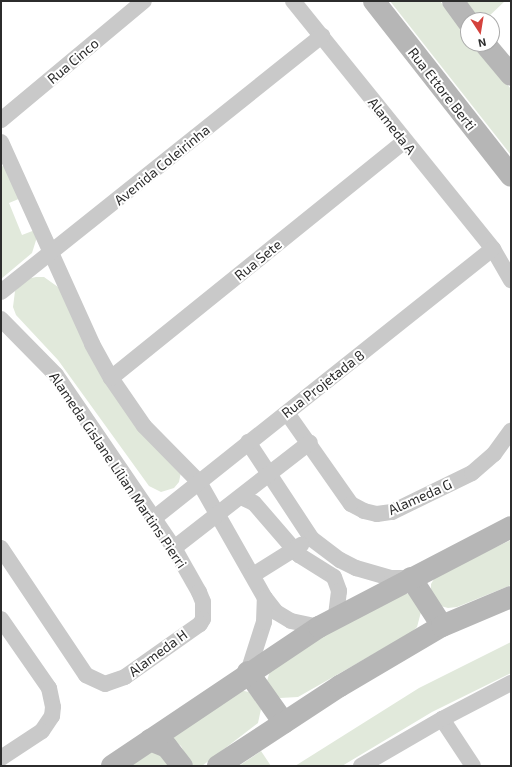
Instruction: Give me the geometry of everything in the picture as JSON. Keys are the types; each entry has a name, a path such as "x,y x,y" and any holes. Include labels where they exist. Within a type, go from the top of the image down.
{"street":[{"name":"Rua Cinco","path":"1,120 127,6 144,1"},
{"name":"Alameda A","path":"293,1 404,142 493,249"},
{"name":"Rua Ettore Berti","path":"374,1 511,176"},
{"path":"453,1 461,12"},
{"name":"Avenida Coleirinha","path":"1,292 50,255 322,36"},
{"path":"492,52 511,75"},
{"path":"1,142 50,255 92,344 111,378 144,426 199,482 254,575 265,598 276,612 291,621 328,622"},
{"name":"Rua Sete","path":"111,378 404,142"},
{"path":"493,249 511,280"},
{"name":"Rua Projetada 8","path":"153,519 248,442 287,413 493,249"},
{"name":"Alameda Gislane Lílian Martins Pierri","path":"1,319 56,375 174,548 199,592 204,613"},
{"name":"Alameda G","path":"287,413 310,442 351,504 364,511 378,514 392,512 472,473 494,454 511,431"},
{"path":"248,442 271,473 312,539 340,560 356,568 392,578 411,578"},
{"path":"174,548 310,442"},
{"path":"241,497 254,503 292,550 334,577 339,591 328,622"},
{"path":"112,766 248,672 328,622 511,527"},
{"path":"254,575 292,550 312,539"},
{"name":"Alameda H","path":"1,548 86,675 105,684 125,677 200,624 204,613"},
{"path":"411,578 442,626"},
{"path":"218,766 340,686 442,626 511,597"},
{"path":"248,672 264,622 265,598"},
{"path":"1,618 49,688 53,707 52,716 42,731 1,758"},
{"path":"248,672 284,723"},
{"path":"361,766 442,719 511,683"},
{"path":"442,719 473,766"},
{"path":"150,740 167,747 182,766"}],"shaded area":[{"path":"390,1 440,1 460,27 460,52 480,52 511,89 511,155"},
{"path":"464,1 505,1 493,12 470,12"},
{"path":"7,164 21,198 9,203 22,235 35,230 37,237 32,253 1,279 1,167"},
{"path":"44,277 58,287 181,472 179,482 174,488 161,492 149,486 58,360 16,315 13,307 15,291 27,279"},
{"path":"511,540 511,585 457,607 448,608 437,605 431,595 431,584 437,574"},
{"path":"398,592 409,594 421,612 417,627 412,632 298,697 280,698 274,694 267,681 271,667"},
{"path":"511,642 511,673 432,712 342,766 295,766 419,688"},
{"path":"239,690 249,692 261,709 258,723 202,766 191,766 181,746 169,737"},
{"path":"261,751 271,766 239,766"},
{"path":"148,753 161,753 174,766 128,766"}]}
